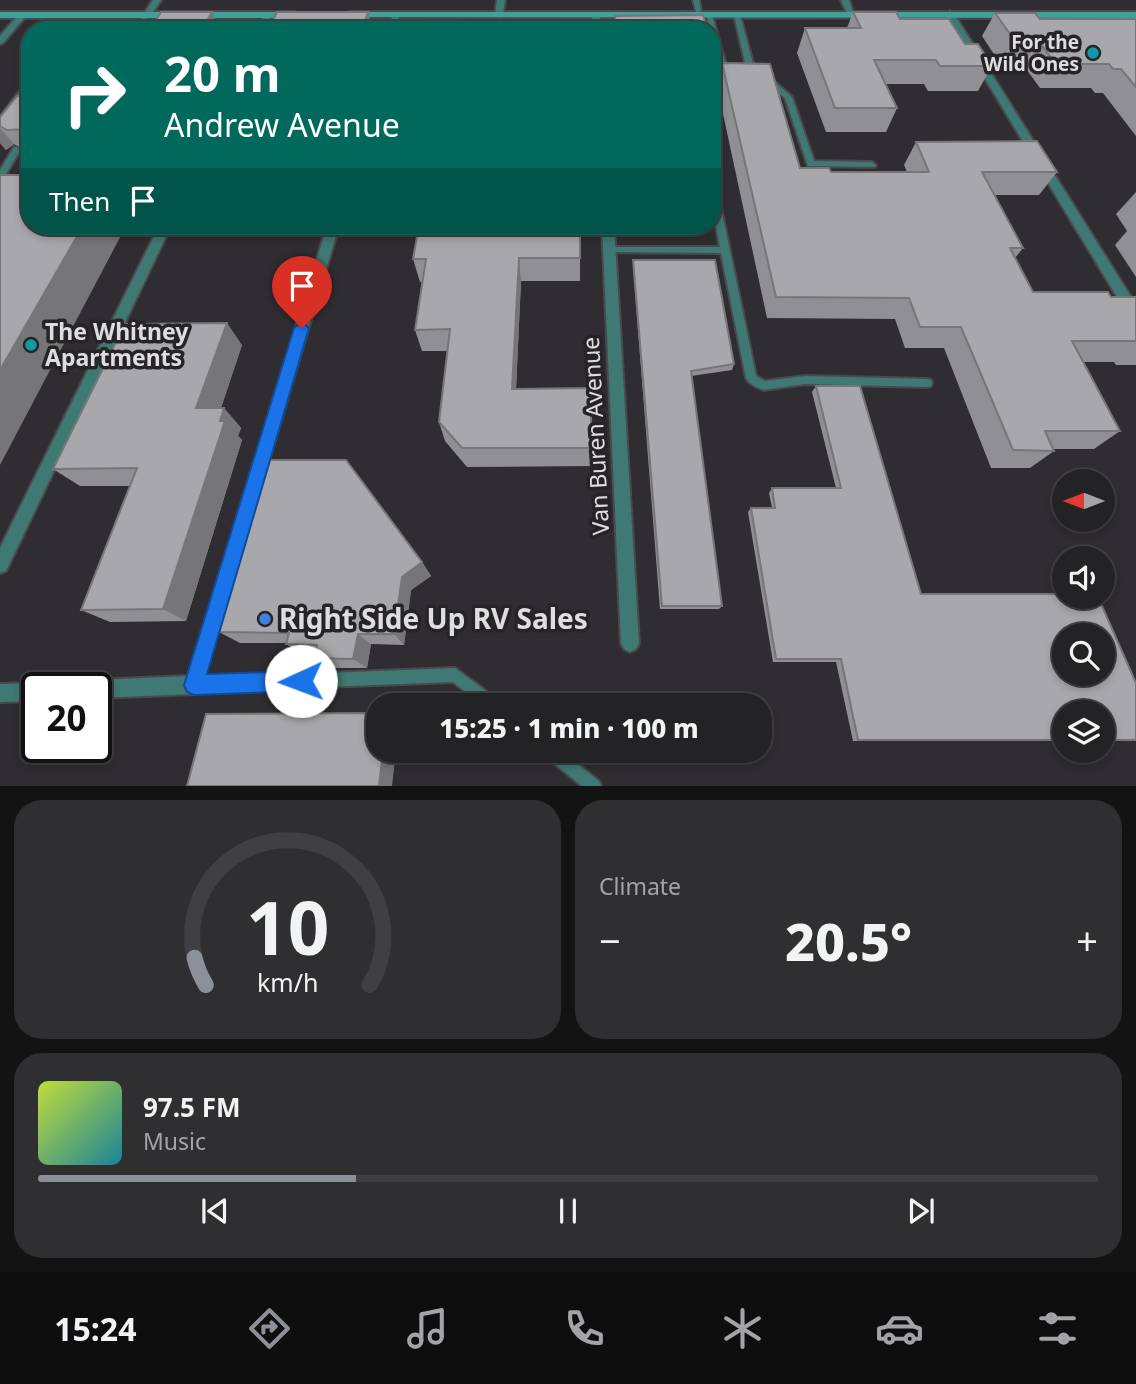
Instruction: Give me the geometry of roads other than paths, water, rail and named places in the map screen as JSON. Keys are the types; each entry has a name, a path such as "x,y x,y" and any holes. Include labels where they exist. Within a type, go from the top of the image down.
{"main road":[{"path":"0,15 306,15"},
{"path":"345,15 1136,15"}],"street":[{"path":"147,15 157,0"},
{"path":"499,15 501,0"},
{"path":"845,0 852,14"},
{"path":"950,14 1136,316"},
{"path":"0,41 23,15"},
{"path":"265,21 268,15"},
{"path":"394,21 396,15"},
{"path":"597,15 597,21"},
{"path":"0,565 161,235"},
{"path":"112,688 194,685 330,235"},
{"name":"Van Buren Avenue","path":"608,235 630,643"},
{"path":"0,693 21,692"}],"lane":[{"path":"696,0 707,21"},
{"path":"142,21 147,15"},
{"path":"737,15 751,71"},
{"path":"721,62 723,68 732,69"},
{"path":"742,70 757,72 788,97 811,164 872,165"},
{"path":"0,122 21,95"},
{"path":"0,177 17,149"},
{"path":"721,226 751,378 764,386 805,380 927,383"},
{"path":"609,250 726,250"},
{"path":"194,685 455,675 478,693"},
{"path":"565,763 594,786"}],"place":[{"name":"For the Wild Ones","path":"1093,53"},
{"name":"The Whitney Apartments","path":"31,345"},
{"name":"Right Side Up RV Sales","path":"265,619"}]}
